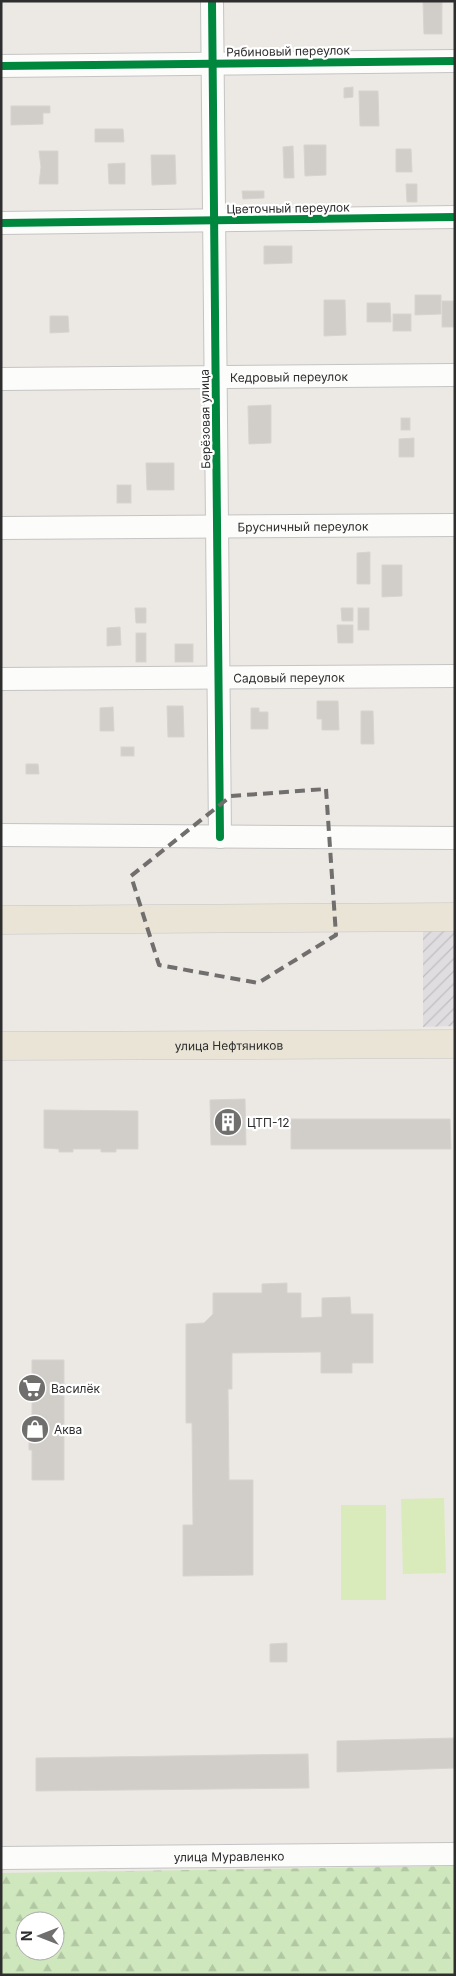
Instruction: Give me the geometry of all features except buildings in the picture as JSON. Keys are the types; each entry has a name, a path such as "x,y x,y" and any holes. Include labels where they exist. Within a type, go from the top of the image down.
{"main road":[{"path":"1,920 455,917"},
{"name":"улица Нефтяников","path":"1,1046 455,1044"}],"street":[{"name":"Берёзовая улица","path":"212,1 220,837"},
{"name":"Рябиновый переулок","path":"1,66 455,61"},
{"name":"Цветочный переулок","path":"1,223 455,217"},
{"name":"Кедровый переулок","path":"1,379 455,374"},
{"name":"Брусничный переулок","path":"1,528 455,525"},
{"name":"Садовый переулок","path":"1,679 455,676"},
{"path":"1,835 455,838"},
{"name":"улица Муравленко","path":"1,1858 455,1854"}],"highlighted area":[{"path":"326,789 336,935 258,983 159,965 131,876 231,796"}],"shaded area":[{"path":"423,931 455,931 455,1026 423,1027"}],"green space":[{"path":"444,1498 446,1573 403,1574 401,1499"},
{"path":"341,1505 386,1505 386,1600 341,1600"},
{"path":"455,1866 455,1975 1,1975 1,1873"}],"cycle path":[{"path":"212,1 220,837"},
{"path":"1,66 455,61"},
{"path":"1,223 455,217"}],"place":[{"name":"ЦТП-12","path":"228,1122"},
{"name":"Василёк","path":"32,1388"},
{"name":"Аква","path":"35,1429"}]}
